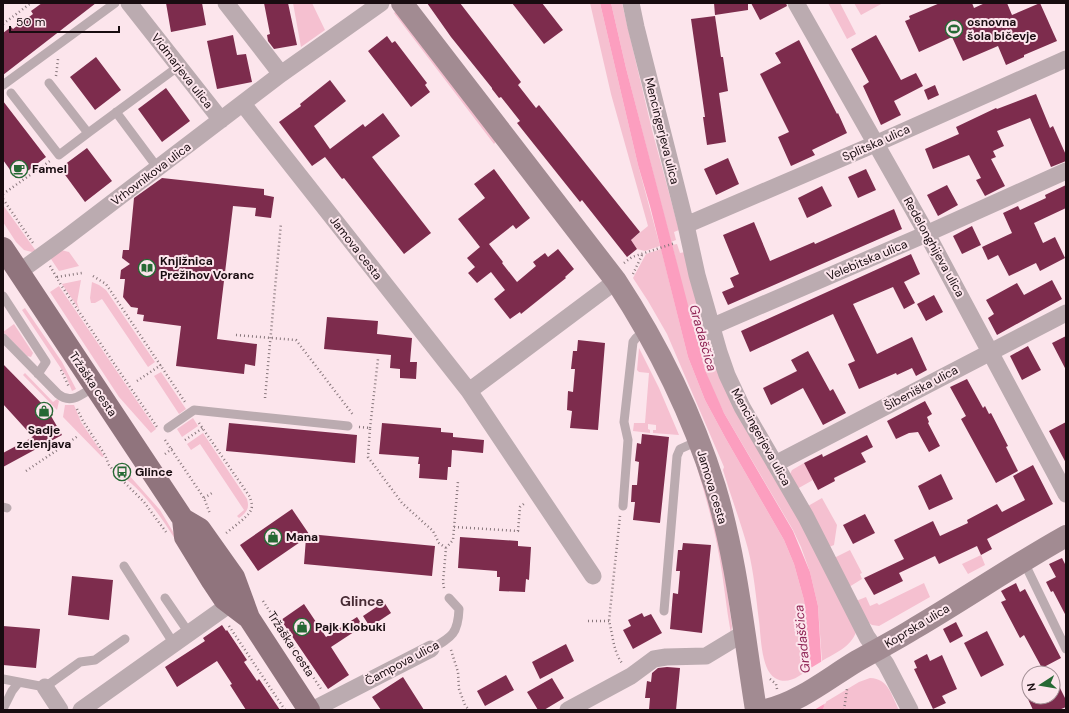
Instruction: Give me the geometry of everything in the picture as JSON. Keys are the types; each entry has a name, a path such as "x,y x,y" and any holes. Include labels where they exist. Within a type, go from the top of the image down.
{"main road":[{"name":"Tržaška cesta","path":"3,248 183,519 200,529 234,577 240,606 311,710"}],"street":[{"name":"Vidmarjeva ulica","path":"129,3 221,120"},
{"path":"226,3 282,74"},
{"name":"Vrhovnikova ulica","path":"19,272 67,238 282,74 381,3"},
{"name":"Jamova cesta","path":"402,3 622,275 647,330 672,379 698,441 715,488 736,578 756,710"},
{"name":"Mencingerjeva ulica","path":"631,3 697,275 719,352 736,395 753,427 806,517 867,637 886,664 910,710"},
{"name":"Redelonghijeva ulica","path":"796,3 927,234 1066,494"},
{"name":"Splitska ulica","path":"686,226 1066,60"},
{"name":"Jamova cesta","path":"243,104 469,391 592,576"},
{"name":"Velebitska ulica","path":"711,327 927,234 1066,171"},
{"path":"469,391 622,275"},
{"name":"Šibeniška ulica","path":"775,464 1066,313"},
{"name":"Koprska ulica","path":"766,710 794,701 844,678 876,650 916,628 1023,560 1066,536"},
{"path":"81,710 189,633 240,606"},
{"path":"568,710 631,676 654,660 666,657 706,656 744,633"},
{"name":"Čampova ulica","path":"311,710 431,649"},
{"path":"45,687 60,710"}],"lane":[{"path":"3,85 115,3"},
{"path":"11,93 59,154 179,66"},
{"path":"49,83 88,133"},
{"path":"116,112 154,162"},
{"path":"3,296 46,362 38,374"},
{"path":"623,506 628,440 624,422 633,342 647,330"},
{"path":"3,338 58,394 66,399 78,396 95,386"},
{"path":"165,432 194,410 348,426"},
{"path":"664,611 677,456 680,449 698,441"},
{"path":"1023,560 1066,649"},
{"path":"124,566 174,644"},
{"path":"165,598 189,633"},
{"name":"Čampova ulica","path":"431,649 450,637 458,624 459,608 449,598"},
{"path":"3,679 45,687 80,662 95,660 125,639"},
{"path":"3,709 12,691 19,682"}],"path":[{"path":"3,24 31,3"},
{"path":"49,83 56,77 59,44"},
{"path":"3,194 59,154"},
{"path":"3,199 34,244"},
{"path":"265,398 281,223"},
{"path":"622,275 632,257 677,242"},
{"path":"622,275 644,253"},
{"path":"82,273 57,277 158,429"},
{"path":"236,335 296,340 362,427"},
{"path":"378,359 368,457 402,503 433,531 439,543 446,548"},
{"path":"137,381 161,365"},
{"path":"76,404 83,421 105,455 109,465 144,502 168,536"},
{"path":"348,426 370,428"},
{"path":"184,440 203,428"},
{"path":"165,432 172,448 204,498 212,493"},
{"path":"26,471 78,436"},
{"path":"165,454 172,448"},
{"path":"449,598 443,582 446,548 453,540 458,481"},
{"path":"454,527 518,531 520,507 538,494"},
{"path":"623,506 619,517 609,621 613,633 615,650 631,676"},
{"path":"240,606 285,710"},
{"name":"Tržaška cesta","path":"240,606 329,701"},
{"path":"588,621 609,621"},
{"path":"450,637 452,653 458,672 459,689 465,706 469,710"},
{"path":"844,678 844,710"}],"shaded area":[{"path":"293,3 312,3 325,30 301,47"},
{"path":"590,3 600,3 638,165 660,246 645,251 637,249 631,240 648,226 611,94"},
{"path":"600,3 611,3 626,68 705,370 724,413 793,531 810,572 818,606 824,707 822,710 814,710 814,668 811,668 804,600 794,564 784,540 705,400 688,357 650,206 638,165"},
{"path":"611,3 622,3 652,130 679,230 674,232 676,240 671,242 626,68"},
{"path":"828,3 840,3 856,34 847,39"},
{"path":"854,3 883,3 861,15"},
{"path":"397,10 497,140 494,144 394,13"},
{"path":"3,205 36,251 32,252 24,250 16,242 3,222"},
{"path":"677,244 680,253 685,252 690,278 803,525 856,632 854,637 846,646 822,661 818,606 810,572 793,530 724,413 709,381 695,340 672,245"},
{"path":"661,249 688,357 705,400 784,540 794,564 804,600 811,668 794,679 785,681 775,678 770,674 767,668 762,652 755,585 750,558 723,470 724,467 667,334 633,278 646,254"},
{"path":"61,250 69,252 79,266 59,271 49,256"},
{"path":"81,280 77,302 79,309 62,284"},
{"path":"92,282 106,290 155,362 148,367 102,299 95,303 91,303 90,298"},
{"path":"59,286 156,429 151,433 119,397 50,292"},
{"path":"25,308 62,362 76,389 72,391 66,376 22,310"},
{"path":"14,324 33,353 31,357 27,356 3,332"},
{"path":"639,348 659,388 679,435 653,433 653,430 656,430 656,425 648,424 650,433 633,431 634,423 645,423 649,373 639,372 637,370"},
{"path":"161,372 186,409 179,414 154,376"},
{"path":"25,373 53,402 57,399 59,401 57,410 23,375"},
{"path":"65,405 74,405 81,422 104,456 102,457 63,417"},
{"path":"193,418 198,426 182,437 177,429"},
{"path":"203,433 247,499 247,510 239,518 237,516 244,510 200,444 191,450 187,444"},
{"path":"693,454 696,457 722,554 732,626 731,634 717,542 708,504"},
{"path":"804,463 813,480 797,489 790,474 792,470"},
{"path":"128,474 160,510 197,572 154,508 134,486 123,477"},
{"path":"822,498 837,525 834,545 829,547 808,506"},
{"path":"850,550 862,573 860,574 862,579 849,587 834,558"},
{"path":"981,555 985,565 968,574 962,564"},
{"path":"924,583 930,597 879,626 869,623 856,601 866,597 870,606 877,603 879,605"},
{"path":"870,678 881,681 889,689 899,710 822,710 824,703 859,682"}],"pier":[{"path":"824,660 826,703 812,710 812,670 809,669"}],"building":[{"path":"42,3 96,3 3,75 3,33 11,27 13,29 33,14 31,11"},
{"path":"166,3 202,3 206,25 171,32"},
{"path":"264,3 288,3 297,45 274,49 268,41 267,35 270,34"},
{"path":"427,3 460,3 521,82 518,85 536,108 539,105 640,232 631,240 637,249 627,257 582,200 580,202 517,123 520,121 501,97 499,98 451,37"},
{"path":"512,3 542,3 563,30 544,44"},
{"path":"714,3 748,3 748,10 715,15"},
{"path":"751,3 786,3 787,6 760,20"},
{"name":"osnovna šola bičevje","path":"940,3 972,3 974,8 985,3 1007,3 1012,15 1040,3 1057,41 1024,55 1024,57 1006,65 998,46 963,61 952,37 919,52 905,21 910,19 909,16"},
{"path":"715,16 728,91 719,93 726,142 707,145 703,117 705,117 691,19"},
{"path":"233,35 237,55 246,54 252,82 217,89 207,41"},
{"path":"876,35 901,80 916,73 923,86 894,101 901,115 881,125 863,86 869,82 851,49"},
{"path":"387,36 392,43 395,41 427,83 425,85 430,92 411,107 368,51"},
{"path":"799,40 847,133 812,150 815,155 791,166 778,137 789,132 760,74 781,63 775,53"},
{"path":"96,57 121,90 95,110 70,77"},
{"path":"330,80 346,101 314,126 330,149 363,124 365,127 383,113 400,136 372,157 431,233 404,254 344,178 342,179 325,157 312,166 279,122 301,106 300,104"},
{"path":"935,85 939,95 928,100 924,90"},
{"path":"166,88 190,121 162,142 138,109"},
{"path":"1036,94 1050,128 1053,126 1066,155 1066,161 1051,167 1030,118 997,131 1004,146 993,151 996,157 991,159 1005,186 985,196 976,180 981,178 969,155 933,169 925,149 959,134 956,127 996,108 997,109"},
{"path":"3,101 46,157 21,176 20,175 16,178 3,160"},
{"path":"87,148 112,181 85,202 60,168"},
{"path":"728,158 739,184 716,195 704,169"},
{"path":"494,169 530,218 516,229 513,225 489,244 517,282 536,266 533,262 545,253 548,257 558,249 574,269 565,277 566,278 521,314 520,312 510,319 494,299 505,290 491,272 477,283 468,273 475,267 467,258 480,247 458,219 485,198 474,184"},
{"path":"866,169 876,190 858,198 848,177"},
{"path":"162,178 264,189 264,195 274,197 271,218 255,216 256,208 233,206 217,339 257,344 255,366 245,364 244,374 176,366 181,326 143,321 144,315 137,314 138,308 131,307 123,297 125,279 120,279 121,270 130,264 122,258 123,250 129,250 134,198"},
{"path":"947,185 958,205 938,216 927,195"},
{"path":"1066,185 1066,208 1034,223 1043,243 1055,237 1065,258 1040,271 1036,263 1009,276 998,255 988,260 982,247 1012,233 1003,213 1018,206 1020,210 1046,198 1045,195"},
{"path":"822,186 832,206 807,218 798,198"},
{"path":"894,209 902,229 728,305 722,292 734,287 730,278 739,274 723,235 754,222 770,261 814,242 815,244"},
{"path":"972,226 981,245 962,254 953,236"},
{"path":"911,254 920,274 904,282 915,303 904,309 893,287 853,304 877,354 912,337 927,370 916,376 912,368 897,375 896,373 859,389 848,364 855,361 833,314 750,352 741,331"},
{"path":"1052,280 1062,299 997,335 988,318 994,314 986,300 1017,283 1024,295"},
{"path":"934,295 943,312 926,321 917,304"},
{"path":"327,317 378,321 377,334 412,338 410,362 417,362 416,379 400,378 400,369 390,368 391,355 324,349"},
{"path":"1066,336 1066,370 1052,343"},
{"path":"578,340 605,343 598,430 570,428 572,411 567,410 568,391 573,392 575,369 571,369 573,351 577,351"},
{"path":"1028,346 1041,370 1022,380 1010,356"},
{"path":"808,351 830,391 833,389 846,413 823,425 803,388 771,405 763,388 797,371 791,360"},
{"path":"3,364 53,415 51,416 62,435 3,467 3,453 33,437 3,404"},
{"path":"967,379 983,408 985,406 989,414 991,413 1008,446 1006,447 1018,471 996,483 961,419 966,416 950,387"},
{"path":"925,401 932,414 927,417 928,423 940,446 929,452 918,432 909,433 896,439 887,421"},
{"path":"1066,422 1066,463 1049,431"},
{"path":"229,423 357,435 355,463 226,451"},
{"path":"382,423 441,428 441,432 453,433 453,437 484,440 483,453 452,450 451,467 448,467 447,480 419,478 419,457 379,454"},
{"path":"642,434 669,437 660,523 633,520 635,502 631,502 632,485 637,485 639,462 635,461 637,443 641,444"},
{"path":"867,435 873,447 861,453 866,462 834,478 835,481 818,490 804,463 822,454 823,457"},
{"path":"1033,465 1053,504 987,539 992,549 981,555 977,546 939,564 935,556 899,573 903,581 874,595 864,578 904,559 894,540 933,521 940,536 968,523 967,520 997,504 1002,512 1025,500 1013,476"},
{"path":"941,474 953,499 929,510 918,486"},
{"path":"292,509 309,534 435,546 432,576 304,564 306,538 258,571 240,545"},
{"path":"865,514 875,533 853,544 843,525"},
{"path":"460,537 518,541 518,546 531,547 529,580 526,579 525,592 499,591 500,577 497,577 497,571 458,568"},
{"path":"683,543 711,545 702,633 670,629 673,593 678,594 680,571 676,571 678,550 682,550"},
{"path":"1062,558 1066,566 1066,616 1053,591 1051,592 1046,582 1056,577 1049,564"},
{"path":"72,576 113,580 109,620 68,615"},
{"path":"1016,583 1020,592 1025,589 1061,658 1048,665 1040,665 1024,635 1020,638 1001,602 1006,600 1001,591"},
{"path":"384,602 391,613 370,627 363,616"},
{"path":"304,604 326,637 357,617 363,626 331,647 349,675 328,689 281,620"},
{"path":"642,613 644,617 651,614 662,633 633,649 623,630 631,626 628,620"},
{"path":"956,622 963,636 950,643 943,629"},
{"path":"222,625 247,660 244,662 257,681 259,679 280,710 246,710 217,661 177,687 165,667 205,641 203,638"},
{"path":"3,626 40,629 36,668 3,665"},
{"path":"987,631 1004,665 981,677 964,643"},
{"path":"566,644 574,661 540,679 532,662"},
{"path":"927,654 930,661 942,655 957,689 942,696 946,703 933,709 914,669 917,668 914,661"},
{"path":"658,668 680,668 676,710 649,710 650,698 645,698 647,681 651,682 652,673"},
{"path":"506,675 514,690 485,706 477,691"},
{"path":"403,677 424,710 381,710 372,697"},
{"path":"552,678 564,698 544,710 538,710 527,692"},
{"path":"1061,690 1066,700 1066,707 1059,710 1033,710 1031,705 1061,705"}],"place":[{"name":"osnovna šola bičevje","path":"954,29"},
{"name":"Famel","path":"19,169"},
{"name":"Knjižnica Prežihov Voranc","path":"147,268"},
{"name":"Sadje zelenjava","path":"44,411"},
{"name":"Glince","path":"122,472"},
{"name":"Mana","path":"273,537"},
{"name":"Pajk Klobuki","path":"302,627"}],"district":[{"name":"Glince","path":"362,601"}],"water label":[{"name":"Gradaščica","path":"703,338"},
{"name":"Gradaščica","path":"802,639"}]}
